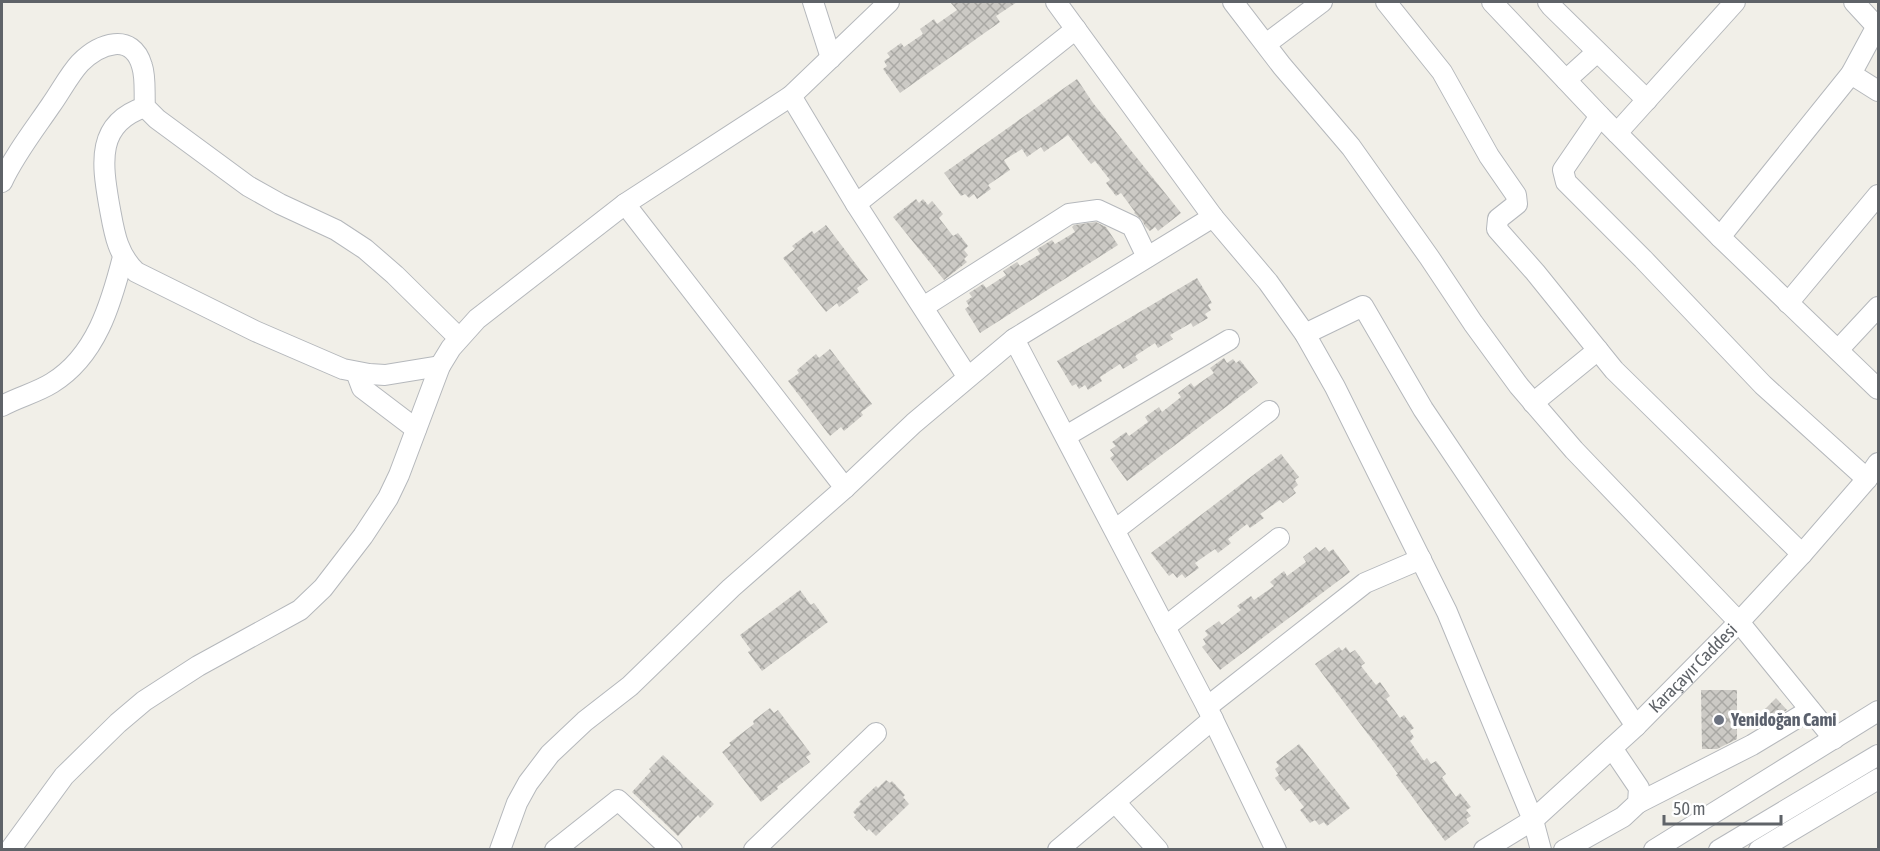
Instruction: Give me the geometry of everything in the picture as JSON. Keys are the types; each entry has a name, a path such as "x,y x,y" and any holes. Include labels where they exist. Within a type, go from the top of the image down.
{"street":[{"path":"813,2 831,58"},
{"path":"10,849 64,776 144,701 198,666 300,610 323,588 363,536 388,498 399,475 440,366 459,338 477,319 625,204 791,96 889,2"},
{"path":"1056,2 1213,217 1269,282 1305,334 1335,387 1447,612 1533,820 1541,849"},
{"path":"1233,2 1351,147 1473,323 1533,403 1574,450 1739,622 1834,739"},
{"path":"1266,44 1322,2"},
{"path":"1386,2 1442,72 1489,156 1516,195 1517,204 1498,219 1497,229 1614,370 1802,554"},
{"path":"1492,2 1600,116 1720,237 1878,389"},
{"path":"1548,2 1647,100"},
{"path":"1617,133 1735,2"},
{"path":"1720,237 1851,74 1878,27 1854,2"},
{"path":"856,204 1076,29"},
{"path":"2,182 18,152 79,64 95,51 112,44 125,45 133,51 142,66 145,107 171,130 248,186 336,230 365,249 459,338"},
{"path":"1566,80 1597,52"},
{"path":"1851,74 1878,91"},
{"path":"791,96 856,204 968,376"},
{"path":"145,107 127,115 113,129 105,146 103,158 103,170 115,236 123,256 136,272 290,347 356,372 385,375 440,366"},
{"path":"1600,116 1563,170 1566,182 1763,385 1873,471"},
{"path":"1788,303 1878,195"},
{"path":"625,204 845,488"},
{"path":"928,304 1069,214 1098,210 1132,226 1148,257"},
{"path":"500,849 517,803 528,783 550,754 585,721 630,686 731,588 845,488 914,423 1014,339 1213,217"},
{"path":"2,406 51,384 65,375 86,352 103,321 123,256"},
{"path":"1305,334 1363,306 1423,409 1636,726"},
{"path":"1838,350 1878,307"},
{"path":"1014,339 1166,627 1276,849"},
{"path":"1066,436 1229,340"},
{"path":"1533,403 1598,350"},
{"path":"356,372 362,388 416,429"},
{"path":"1115,530 1269,411"},
{"name":"Karaçayır Caddesi","path":"1484,849 1533,820 1636,726 1739,622 1802,554 1873,471"},
{"path":"1166,627 1279,538"},
{"path":"1058,849 1115,802 1210,713 1365,583 1421,559"},
{"path":"1533,820 1562,849 1623,817 1638,803 1752,745 1810,710"},
{"path":"1654,849 1878,711"},
{"path":"754,849 876,734"},
{"path":"1612,748 1639,788 1638,803"},
{"path":"1719,849 1875,763"},
{"path":"1759,849 1878,778"},
{"path":"555,849 618,800 672,849"},
{"path":"1115,802 1158,849"}],"building":[{"path":"950,2 1017,2 996,16 1000,22 900,93 883,69 887,66 884,61 890,57 887,53 901,43 904,47 923,34 920,29 934,19 937,24 957,10"},
{"path":"1077,79 1093,103 1181,213 1158,231 1155,227 1150,231 1145,226 1121,193 1116,196 1106,183 1110,180 1095,161 1091,164 1068,135 1044,152 1041,147 1027,157 1022,149 1004,160 1010,170 988,185 991,189 977,199 974,194 969,198 965,194 961,196 944,173"},
{"path":"916,199 919,203 923,199 928,205 932,201 943,214 939,218 953,236 958,233 968,246 964,250 968,255 964,259 967,262 944,280 893,217"},
{"path":"1096,222 1106,227 1118,245 980,333 965,309 969,306 966,301 972,297 969,293 983,284 986,288 1006,275 1003,271 1017,262 1020,266 1040,254 1037,249 1052,240 1055,244 1075,232 1072,227 1074,225"},
{"path":"826,225 868,280 857,288 859,292 839,307 837,303 826,312 783,258 795,249 792,246 812,231 814,234"},
{"path":"1197,278 1212,303 1208,305 1211,310 1205,314 1208,318 1193,327 1191,323 1170,335 1173,339 1158,348 1155,343 1135,356 1138,360 1123,369 1120,364 1100,377 1102,381 1088,390 1085,385 1079,389 1076,384 1072,386 1057,361"},
{"path":"830,349 872,404 861,412 863,415 844,431 841,427 830,436 788,381 799,373 797,370 816,354 819,358"},
{"path":"1224,358 1227,363 1233,359 1236,363 1240,360 1258,383 1127,481 1110,458 1114,455 1110,450 1116,446 1112,442 1126,432 1129,436 1148,422 1145,417 1159,407 1162,412 1181,397 1178,393 1191,383 1194,387 1214,373 1210,368"},
{"path":"1281,454 1299,477 1295,480 1298,485 1293,489 1296,493 1283,503 1280,500 1260,514 1264,518 1250,528 1247,524 1228,539 1231,543 1218,553 1215,549 1195,563 1199,568 1185,578 1182,574 1177,578 1173,573 1169,576 1151,553"},
{"path":"1316,547 1320,551 1325,547 1329,552 1333,549 1350,572 1220,670 1202,647 1206,644 1203,639 1208,635 1205,631 1219,621 1222,625 1241,610 1237,606 1251,596 1254,600 1274,586 1270,582 1284,571 1287,576 1306,562 1303,557"},
{"path":"800,590 811,605 814,603 828,622 762,671 748,652 751,650 740,635"},
{"path":"1339,647 1342,651 1346,647 1350,653 1355,650 1365,663 1361,666 1376,685 1380,682 1390,696 1386,699 1400,718 1404,715 1414,728 1410,731 1414,737 1410,741 1424,761 1427,758 1431,764 1436,761 1446,774 1442,777 1456,797 1460,793 1471,807 1466,810 1471,816 1466,819 1469,823 1445,841 1315,664"},
{"name":"Yenidoğan Cami","path":"1701,690 1737,690 1737,739 1717,749 1702,749"},
{"path":"1776,698 1787,710 1774,718 1765,709"},
{"path":"770,708 774,713 778,710 811,754 806,757 810,762 761,802 722,752 731,745 729,743 754,724 753,721"},
{"path":"1299,744 1350,808 1327,826 1324,822 1319,825 1315,820 1310,823 1300,810 1304,807 1289,788 1285,791 1275,778 1279,775 1275,769 1279,766 1276,762"},
{"path":"663,755 714,804 700,818 698,815 678,836 632,792"},
{"path":"886,780 890,783 892,781 905,795 903,797 909,804 876,836 869,829 867,831 854,817 856,815 853,812 861,804 859,802"}],"place":[{"name":"Yenidoğan Cami","path":"1719,720"}]}
